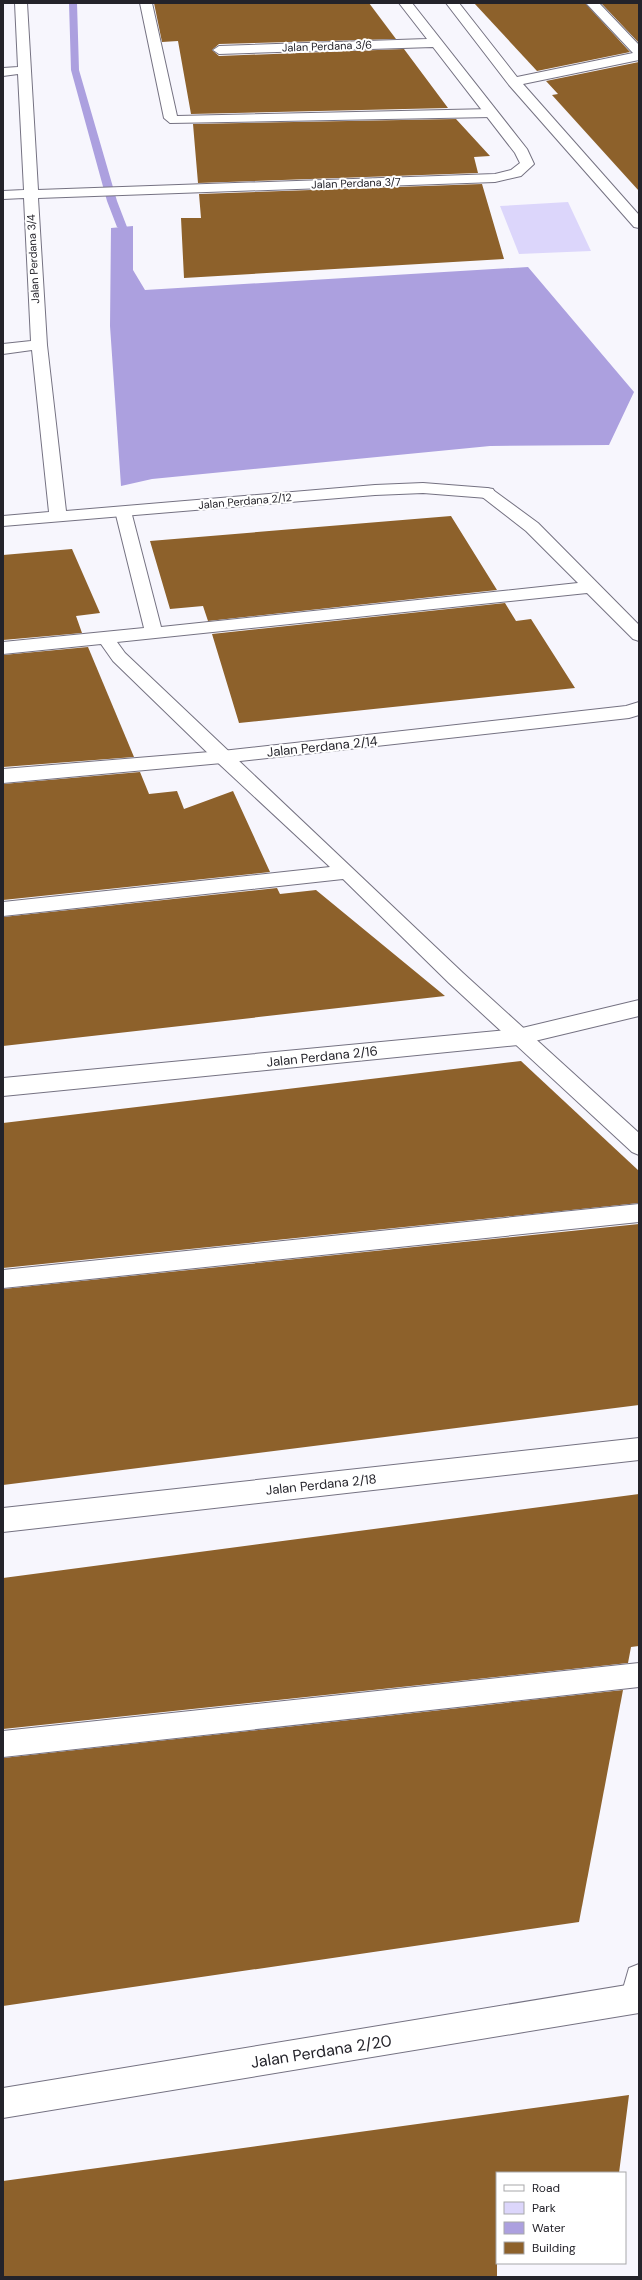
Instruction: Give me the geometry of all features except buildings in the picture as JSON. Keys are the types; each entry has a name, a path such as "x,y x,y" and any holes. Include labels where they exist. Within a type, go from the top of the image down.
{"street":[{"name":"Jalan Perdana 3/4","path":"21,3 29,192 39,345 58,515"},
{"name":"Jalan Perdana 3/7","path":"3,195 29,192 142,191 495,178 516,173 527,164 522,152 405,3"},
{"path":"452,3 514,82 634,212 639,224"},
{"path":"592,3 639,52"},
{"name":"Jalan Perdana 3/6","path":"219,50 436,43"},
{"path":"514,82 639,56"},
{"path":"3,72 24,70"},
{"path":"3,348 39,345"},
{"name":"Jalan Perdana 2/12","path":"3,521 58,515 375,490 423,488 487,493"},
{"name":"Jalan Perdana 2/14","path":"3,776 222,756 629,712 639,708"},
{"name":"Jalan Perdana 2/16","path":"3,1087 518,1036 639,1008"},
{"name":"Jalan Perdana 2/18","path":"3,1520 639,1449"},
{"name":"Jalan Perdana 2/20","path":"3,2103 637,1992"}],"lane":[{"path":"146,3 170,118 175,120 492,113"},
{"path":"487,493 532,527 639,635"},
{"path":"123,511 154,634"},
{"path":"3,648 154,634 590,587"},
{"path":"105,638 119,656 222,756 347,872 518,1036 639,1146"},
{"path":"3,909 347,872"},
{"path":"3,1279 639,1213"},
{"path":"3,1744 639,1675"}],"green space":[{"path":"568,202 591,251 519,254 500,206"}],"water":[{"path":"133,226 133,270 145,290 528,267 634,392 609,445 490,446 152,479 121,486 110,326 111,228"}],"waterway":[{"path":"73,3 75,70 112,201 122,227"}]}
